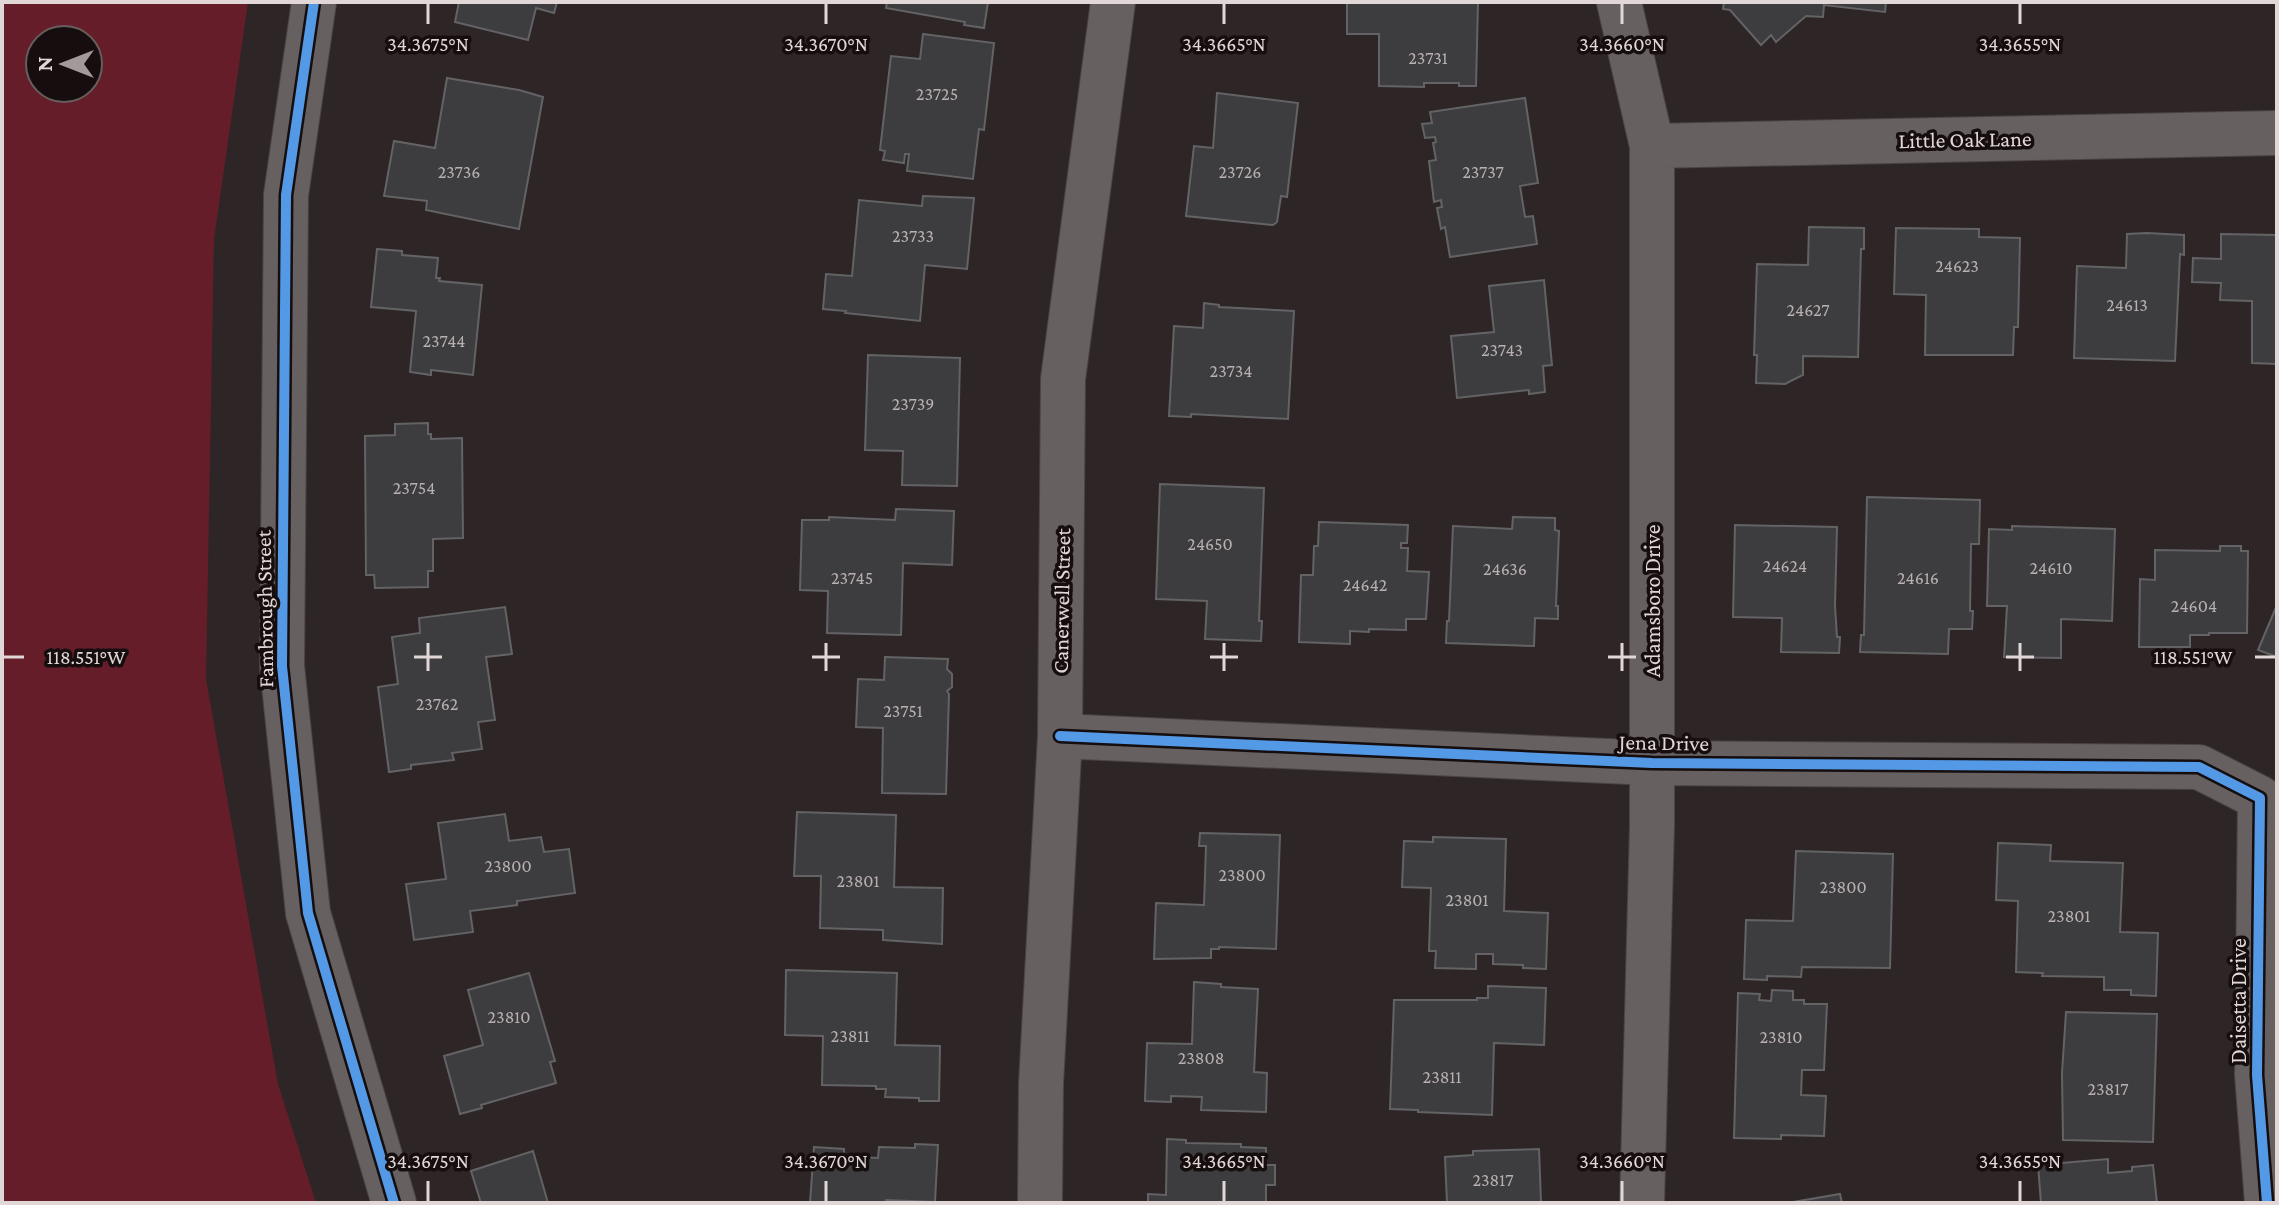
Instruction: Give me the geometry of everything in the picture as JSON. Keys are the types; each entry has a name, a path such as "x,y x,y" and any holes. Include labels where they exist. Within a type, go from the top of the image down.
{"street":[{"name":"Fambrough Street","path":"314,2 286,195 282,666 308,913 394,1203"},
{"name":"Canerwell Street","path":"1040,1203 1041,1084 1060,736 1063,379 1113,2"},
{"name":"Adamsboro Drive","path":"1619,2 1652,146 1652,763 1642,1203"},
{"name":"Little Oak Lane","path":"1652,146 2277,133"},
{"name":"Jena Drive","path":"1060,736 1652,763 2199,767 2260,798"},
{"name":"Daisetta Drive","path":"2260,798 2257,1075 2267,1203"}],"shaded area":[{"path":"2,2 248,2 214,239 206,679 278,1084 316,1203 2,1203"}],"building":[{"path":"459,2 557,2 554,13 536,8 528,40 455,22"},
{"path":"887,2 988,2 984,28 886,8"},
{"path":"1347,2 1478,2 1476,86 1424,83 1424,87 1379,86 1379,34 1347,34"},
{"path":"1724,2 1886,2 1885,12 1824,5 1823,17 1806,16 1776,42 1771,35 1761,45 1730,10 1723,9"},
{"path":"923,34 994,43 984,130 979,129 973,179 907,171 909,154 905,154 904,163 883,160 885,151 880,150 891,56 920,59"},
{"path":"447,78 543,97 519,229 426,210 427,201 384,196 394,141 435,148"},
{"path":"1217,93 1298,103 1287,197 1281,196 1277,222 1273,225 1186,216 1194,146 1213,148"},
{"path":"1525,98 1538,183 1520,186 1525,217 1533,216 1537,244 1450,257 1445,227 1441,229 1437,208 1442,207 1441,200 1434,202 1429,161 1436,160 1435,137 1425,138 1422,124 1432,123 1430,112"},
{"path":"923,196 974,198 967,269 925,265 920,321 823,309 826,274 852,276 859,200 922,206"},
{"path":"1809,227 1864,228 1858,357 1803,356 1803,375 1785,384 1756,383 1757,264 1808,265"},
{"path":"1896,228 1979,229 1979,237 2020,238 2018,327 2014,327 2013,355 1925,355 1926,295 1894,294"},
{"path":"2127,234 2184,235 2184,255 2180,254 2175,361 2074,358 2077,266 2126,268"},
{"path":"2221,234 2277,235 2277,364 2252,363 2252,301 2220,300 2221,283 2192,282 2193,258 2221,259"},
{"path":"377,249 438,258 436,278 440,278 439,281 482,285 473,375 431,370 431,375 410,372 416,311 371,307"},
{"path":"1544,280 1552,365 1543,366 1545,392 1529,394 1529,390 1457,398 1451,336 1494,332 1489,286"},
{"path":"1204,303 1219,307 1294,311 1288,419 1191,414 1191,417 1169,416 1174,326 1203,328"},
{"path":"868,355 960,358 957,486 902,485 903,451 865,450"},
{"path":"428,423 431,439 462,438 463,538 433,539 433,571 428,571 428,587 375,588 374,575 366,575 365,436 395,435 395,424"},
{"path":"1160,484 1264,488 1261,641 1205,639 1207,601 1156,599"},
{"path":"1867,497 1980,500 1979,544 1971,544 1972,629 1949,629 1948,654 1860,652 1861,635 1864,635"},
{"path":"896,509 954,511 952,565 903,563 901,635 827,633 828,591 800,590 802,520 829,520 829,517 895,520"},
{"path":"1513,517 1555,518 1555,530 1559,531 1558,619 1535,618 1534,646 1446,643 1453,526 1512,529"},
{"path":"1319,522 1408,525 1407,543 1401,543 1401,548 1408,548 1407,571 1429,572 1426,619 1406,619 1406,630 1350,631 1350,644 1299,642 1301,575 1313,575"},
{"path":"1735,525 1837,527 1835,606 1839,653 1781,652 1782,618 1733,617"},
{"path":"2012,526 2115,529 2112,621 2061,619 2061,658 2004,657 2007,606 1987,606 1989,529 2012,530"},
{"path":"2220,546 2241,546 2241,551 2248,551 2247,633 2190,635 2190,647 2139,647 2140,579 2155,580 2155,550 2220,551"},
{"path":"2277,605 2277,657 2258,650"},
{"path":"505,607 512,654 486,657 495,720 478,722 482,749 452,753 454,760 411,765 411,769 389,772 378,687 398,684 392,637 420,633 419,618"},
{"path":"885,657 948,659 947,669 952,674 952,687 947,691 946,794 882,793 883,728 856,727 858,679 884,680"},
{"path":"797,812 896,815 894,887 943,888 942,944 883,940 883,930 820,928 821,876 794,876"},
{"path":"505,814 509,841 541,837 544,852 569,849 575,893 470,911 473,932 414,940 406,884 446,879 438,823"},
{"path":"1200,833 1280,835 1276,949 1219,947 1211,949 1211,958 1154,959 1156,903 1204,905 1206,846 1199,846"},
{"path":"1433,837 1506,839 1504,911 1548,913 1546,969 1493,964 1493,954 1476,954 1476,969 1435,968 1436,951 1429,951 1431,888 1402,887 1404,841 1433,842"},
{"path":"1998,843 2051,845 2050,861 2123,863 2120,932 2158,933 2156,996 2131,995 2131,990 2104,990 2104,977 2042,976 2043,973 2016,972 2018,901 1996,900"},
{"path":"1796,851 1893,854 1890,968 1802,967 1801,977 1744,979 1746,920 1793,921"},
{"path":"786,970 897,973 895,1045 940,1046 939,1101 885,1097 886,1089 876,1089 876,1086 822,1085 823,1036 785,1035"},
{"path":"529,973 555,1061 550,1062 556,1083 460,1114 444,1056 483,1045 468,990"},
{"path":"1194,982 1258,989 1254,1072 1267,1073 1266,1112 1201,1110 1202,1097 1171,1096 1171,1102 1145,1101 1147,1043 1192,1044"},
{"path":"1488,986 1546,988 1544,1045 1494,1043 1492,1115 1390,1109 1394,1000 1477,1000 1488,998"},
{"path":"1772,990 1793,991 1793,1000 1804,1000 1804,1004 1827,1004 1824,1070 1802,1070 1801,1095 1826,1096 1824,1136 1734,1138 1738,993 1760,994 1759,1000 1771,1001"},
{"path":"2066,1012 2157,1014 2153,1142 2063,1140 2062,1073"},
{"path":"1167,1139 1266,1148 1266,1165 1275,1165 1275,1185 1266,1185 1266,1203 1148,1203 1148,1194 1166,1195"},
{"path":"915,1144 938,1145 935,1202 810,1203 814,1147 844,1149 844,1156 878,1158 879,1147 915,1148"},
{"path":"1539,1149 1541,1203 1447,1203 1445,1157 1473,1155 1473,1151"},
{"path":"533,1151 548,1203 481,1203 471,1171"},
{"path":"2108,1159 2108,1173 2153,1165 2157,1203 2041,1203 2038,1165"},
{"path":"1840,1194 1842,1203 1787,1203"}],"cycle path":[{"path":"314,2 286,195 282,666 308,913 394,1203"},
{"path":"1060,736 1652,763 2199,767 2260,798 2257,1075 2267,1203"}]}
